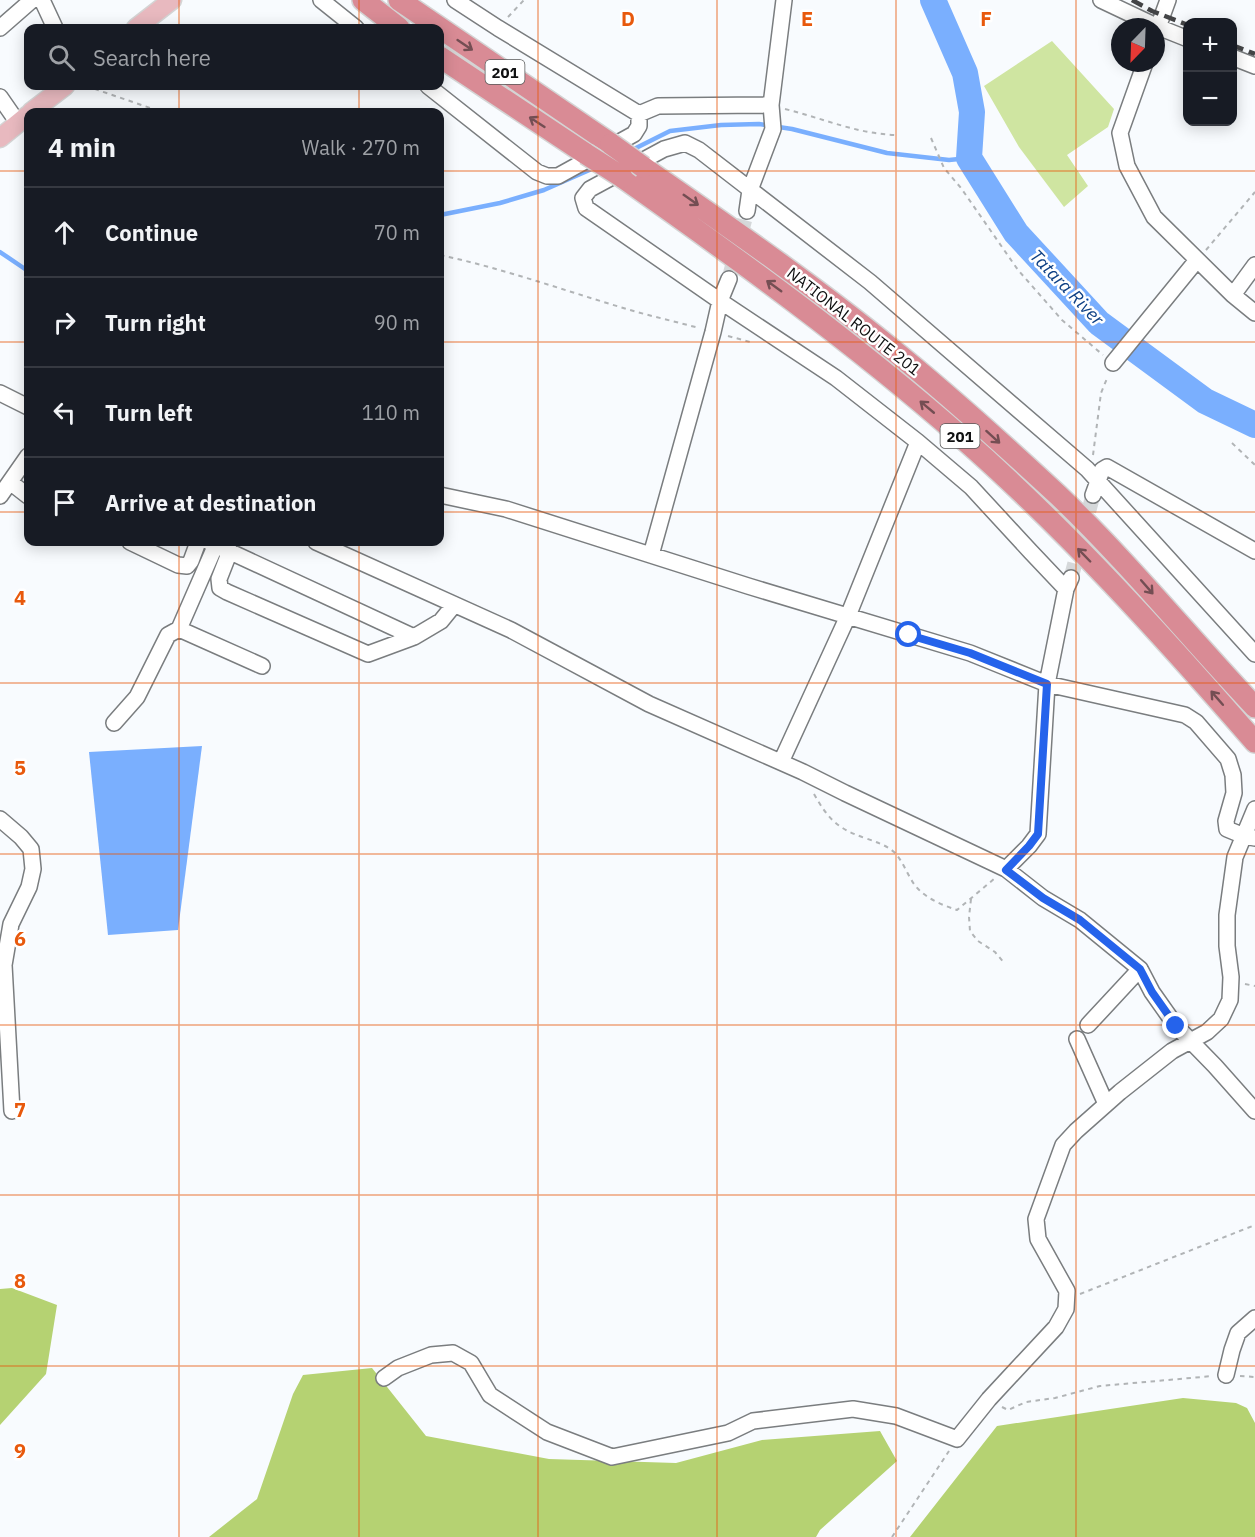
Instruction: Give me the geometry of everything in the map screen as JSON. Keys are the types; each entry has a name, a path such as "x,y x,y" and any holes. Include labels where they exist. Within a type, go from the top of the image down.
{"highway":[{"path":"363,0 394,24"},
{"name":"NATIONAL ROUTE 201","path":"399,0 434,24"},
{"name":"NATIONAL ROUTE 201","path":"444,31 783,265 888,346 966,412 1059,497 1139,578 1255,707"},
{"name":"NATIONAL ROUTE 201","path":"444,60 622,177 720,246 882,369 961,436 1036,506 1194,672 1255,742"}],"main road":[{"path":"141,24 172,0"},
{"path":"37,108 60,90"},
{"path":"0,138 24,119"}],"street":[{"path":"0,28 32,0"},
{"path":"42,0 53,24"},
{"path":"321,0 351,24"},
{"path":"455,0 639,114"},
{"path":"747,211 750,190 774,129 771,108 784,0"},
{"path":"1101,0 1135,18"},
{"path":"1161,18 1168,0"},
{"path":"1165,32 1183,38"},
{"path":"1237,59 1255,66"},
{"path":"1142,72 1120,133 1127,166 1154,217 1233,295 1255,313"},
{"path":"434,90 537,172 547,176 558,176 634,134 639,126 639,114"},
{"path":"0,98 24,116"},
{"path":"639,114 658,106 771,108"},
{"path":"1006,870 1038,834 1047,684 1069,584 1030,551 971,487 836,378 586,208 583,198 590,189 664,149 685,143 699,150 870,282 1092,474 1255,654"},
{"path":"1113,363 1197,260"},
{"path":"1233,295 1255,265"},
{"path":"651,555 720,301 729,279"},
{"path":"0,393 24,405"},
{"path":"782,762 848,616 918,442"},
{"path":"0,496 24,462"},
{"path":"1092,474 1107,467 1255,551"},
{"path":"1092,474 1093,495"},
{"path":"10,482 24,492"},
{"path":"444,496 506,509 748,586 970,653 1047,684 1185,715 1196,722 1228,759 1233,774 1234,793 1226,821 1227,829 1250,837"},
{"path":"138,546 178,565 186,566 191,561 197,546"},
{"path":"218,546 220,588 368,654 414,637 441,621 454,605"},
{"path":"114,723 137,697 168,635 179,629 218,546"},
{"path":"220,546 414,637"},
{"path":"325,546 511,630 649,704 782,762 1006,870 1043,898 1080,920 1140,969 1176,1026 1255,1111"},
{"path":"179,629 262,666"},
{"path":"384,1378 398,1368 431,1355 453,1353 471,1363 490,1395 547,1432 612,1457 728,1433 753,1421 853,1410 897,1416 957,1439 990,1398 1056,1328 1066,1309 1067,1291 1038,1239 1036,1219 1063,1145 1106,1104 1172,1051 1207,1032 1221,1019 1230,1000 1227,915 1235,857 1250,837 1255,809"},
{"path":"0,819 31,849 33,869 29,887 11,924 4,965 12,1111"},
{"path":"1088,1025 1140,969"},
{"path":"1077,1039 1106,1104"},
{"path":"1226,1375 1238,1333 1255,1318"}],"path":[{"path":"498,28 524,0"},
{"path":"98,90 150,108"},
{"path":"771,108 812,116 853,130 896,135"},
{"path":"931,138 944,168 961,188 1018,270 1062,320 1113,363 1101,393 1092,474"},
{"path":"1197,260 1255,192"},
{"path":"444,256 713,332"},
{"path":"1232,443 1255,465"},
{"path":"803,772 816,799 833,822 851,833 886,846 896,854 915,885 944,906 957,910 1006,870"},
{"path":"971,899 970,931 978,941 995,952 1005,964"},
{"path":"1066,1299 1255,1225"},
{"path":"990,1398 1008,1410 1026,1402 1055,1398 1100,1386 1226,1375"},
{"path":"892,1537 957,1439"}],"green space":[{"path":"1052,41 1114,109 1108,127 1067,155 1088,186 1064,207 1019,147 984,86"},
{"path":"12,1288 57,1305 46,1374 0,1425 0,1289"},
{"path":"372,1368 426,1436 549,1459 676,1463 762,1440 880,1431 897,1461 820,1530 816,1537 209,1537 257,1499 293,1394 303,1375"},
{"path":"1183,1398 1236,1403 1247,1408 1255,1423 1255,1537 910,1537 997,1426"}],"water":[{"path":"202,746 178,930 108,935 89,752"}],"waterway":[{"name":"Tatara River","path":"933,0 965,73 972,112 969,158 1016,233 1099,323 1205,401 1255,425"},
{"path":"632,150 670,131 721,125 759,124 792,129 887,153 949,160 969,158"},
{"path":"444,214 500,203 544,190 594,168"},
{"path":"0,252 24,268"}],"tunnel":[{"path":"729,279 747,211"},
{"path":"1071,578 1093,495"}],"railway":[{"path":"1132,0 1183,23"},
{"path":"1237,47 1255,54"}],"route":[{"path":"909,635 970,653 1047,684 1038,834 1006,870 1043,898 1080,920 1140,969 1152,992 1176,1026"}]}
